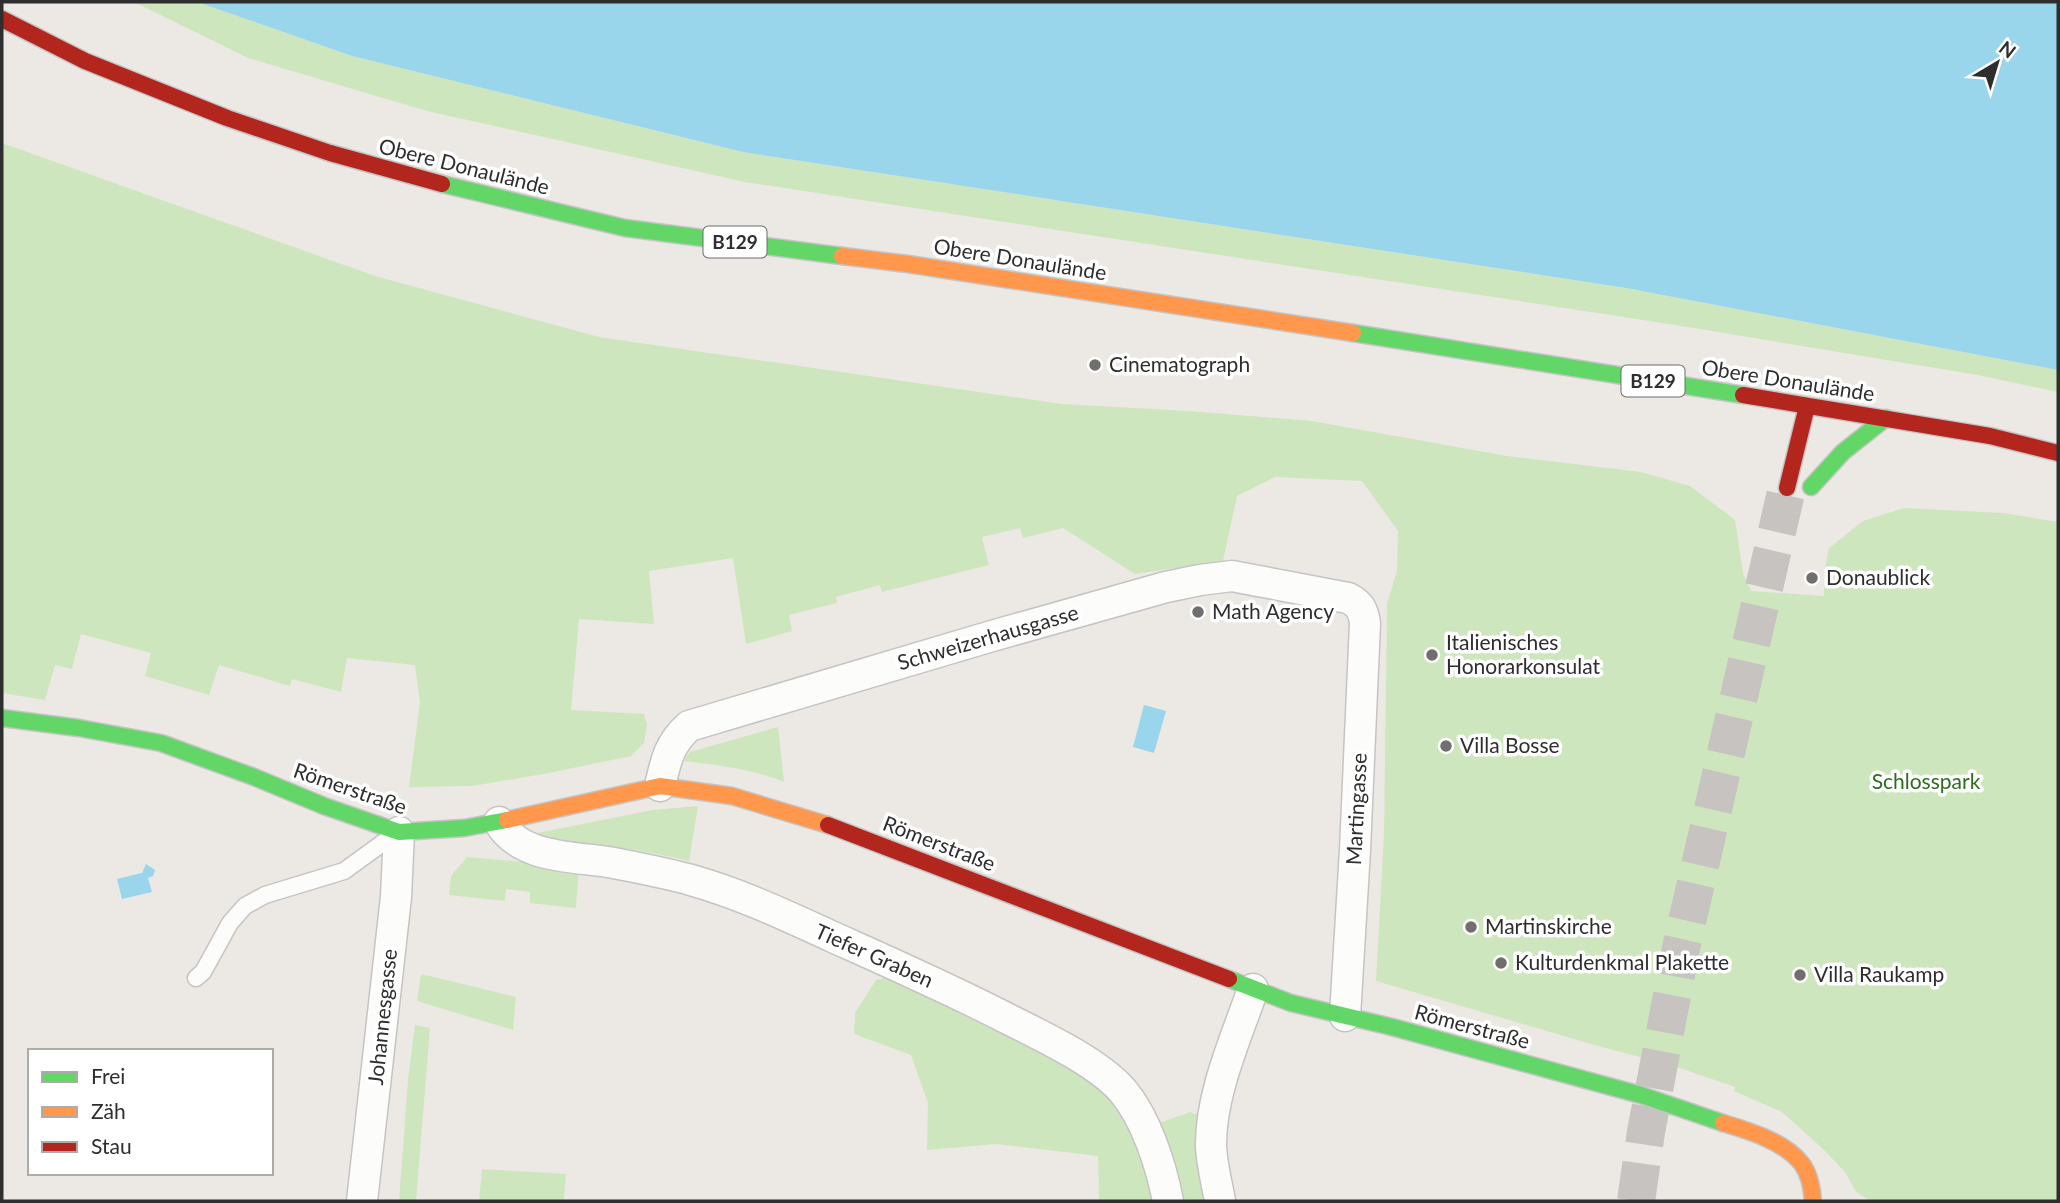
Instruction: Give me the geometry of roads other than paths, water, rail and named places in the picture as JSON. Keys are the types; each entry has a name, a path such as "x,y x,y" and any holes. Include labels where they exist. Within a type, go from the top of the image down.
{"main road":[{"name":"Obere Donaulände","path":"2,19 85,61 227,118 330,153 446,186 625,228 908,264 1439,346 1886,418 1990,436 2058,453"},
{"path":"1787,488 1807,406"},
{"path":"1811,487 1843,452 1886,418"},
{"name":"Römerstraße","path":"2,718 161,743 399,832 464,828 499,822 660,786 732,796 839,828 1291,1003 1392,1027 1641,1095 1767,1139 1787,1150 1802,1164 1811,1182 1813,1201"}],"street":[{"name":"Schweizerhausgasse","path":"660,786 668,752 678,736 689,726 1166,587 1232,576 1348,598 1358,603"},
{"name":"Martingasse","path":"1345,1016 1364,661 1365,623 1358,603"},
{"name":"Tiefer Graben","path":"499,822 506,835 545,853 612,862 690,879 737,895 982,1005 1051,1041 1105,1076 1120,1088 1132,1104 1158,1161 1168,1201"},
{"name":"Johannesgasse","path":"362,1201 396,897 399,832"},
{"path":"1220,1201 1211,1148 1213,1119 1252,989"}],"lane":[{"path":"196,978 203,972 230,923 245,906 265,895 344,871 399,832"}],"water":[{"path":"197,2 2058,2 2058,370 1626,288 743,152 352,56"},
{"path":"1144,705 1166,711 1154,753 1133,747"},
{"path":"146,864 155,870 153,876 148,878 152,892 122,899 117,879 142,873"}],"tunnel":[{"path":"1636,1201 1646,1132 1681,948 1787,488"}],"place":[{"name":"Cinematograph","path":"1095,365"},
{"name":"Donaublick","path":"1812,578"},
{"name":"Math Agency","path":"1198,612"},
{"name":"Italienisches Honorarkonsulat","path":"1432,655"},
{"name":"Villa Bosse","path":"1446,746"},
{"name":"Martinskirche","path":"1471,927"},
{"name":"Kulturdenkmal Plakette","path":"1501,963"},
{"name":"Villa Raukamp","path":"1800,975"}],"park label":[{"name":"Schlosspark","path":"1926,782"}]}
